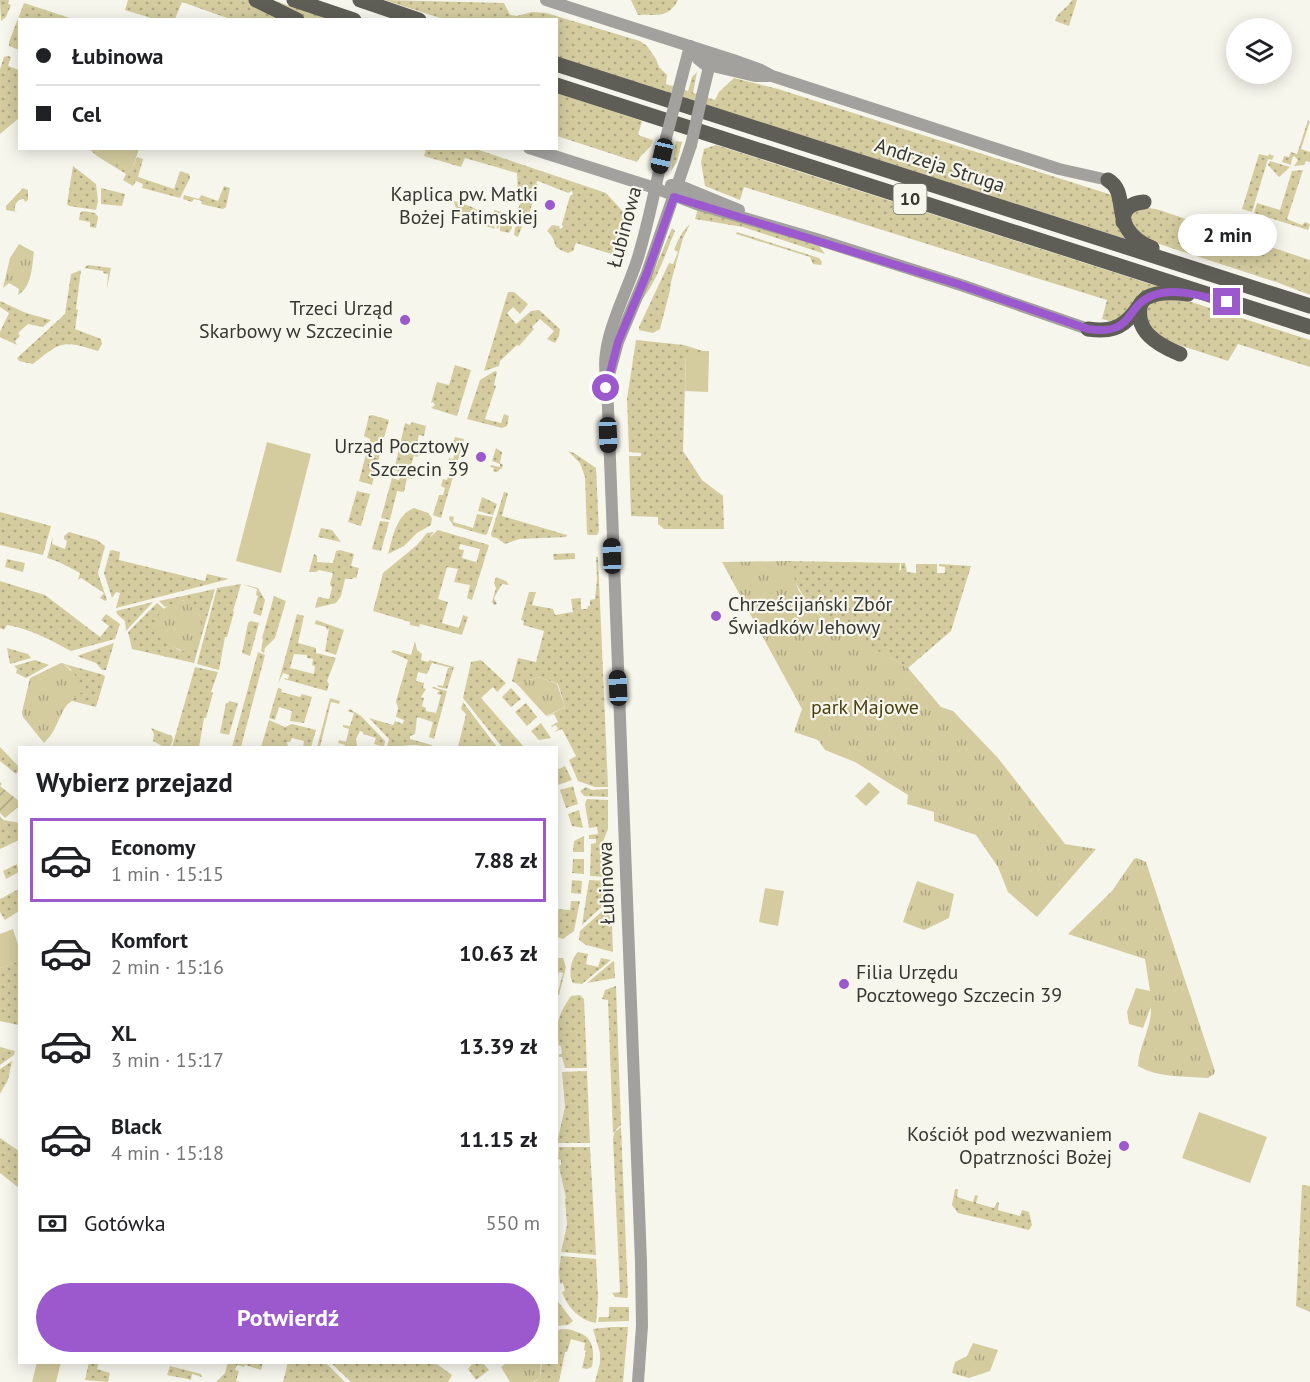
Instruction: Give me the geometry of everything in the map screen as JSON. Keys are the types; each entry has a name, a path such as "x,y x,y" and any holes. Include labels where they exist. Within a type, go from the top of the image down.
{"main road":[{"path":"256,0 293,18"},
{"path":"294,0 348,18"},
{"path":"360,0 413,18"},
{"name":"Andrzeja Struga","path":"558,65 1310,306"},
{"name":"Andrzeja Struga","path":"558,86 1310,327"},
{"path":"1108,180 1118,190 1123,222 1131,234 1146,246 1252,287"},
{"path":"1123,222 1127,208 1144,202"},
{"path":"1088,329 1105,331 1118,328 1141,303 1156,294 1179,293 1263,312"},
{"path":"1141,303 1140,317 1147,335 1160,345 1180,354"}],"street":[{"name":"Andrzeja Struga","path":"546,0 713,53 761,69 772,76 1059,169 1108,180"},
{"name":"Andrzeja Struga","path":"690,46 698,59 710,66 755,76 772,76"},
{"name":"Łubinowa","path":"638,1382 642,1345 642,1302 607,382 604,364 610,334 639,256 690,46"},
{"name":"Łubinowa","path":"607,382 620,336 647,273 691,145 713,53"},
{"path":"535,150 655,188 676,191 1088,329"}],"green space":[{"path":"0,0 9,0 8,4 11,5 6,17 1,21"},
{"path":"128,0 272,0 328,18 227,18 182,2 175,18 151,18 125,10"},
{"path":"384,0 504,3 510,15 546,13 640,41 647,46 659,67 667,75 666,84 688,91 692,77 697,72 693,93 715,100 719,92 734,78 778,89 1115,196 1126,239 558,57 558,18 440,18"},
{"path":"631,0 678,0 666,13 638,15"},
{"path":"1072,0 1077,0 1069,26 1055,21 1058,15"},
{"path":"24,3 70,18 18,18"},
{"path":"18,19 18,50 9,46"},
{"path":"4,57 11,57 8,66 18,70 18,119 0,134 0,69"},
{"path":"558,93 642,121 638,135 653,140 637,162 558,136"},
{"path":"1308,120 1310,121 1301,149 1310,152 1310,162 1306,161 1304,165 1294,166 1298,160 1294,156 1291,165 1282,162 1284,156 1289,157 1291,152 1297,154"},
{"path":"676,141 682,142 677,162 671,171"},
{"path":"716,145 1159,286 1116,323 1102,319 1107,300 744,187 740,200 705,186 701,162 704,149"},
{"path":"90,150 98,150 97,152 131,172 137,157 143,159 138,177 174,189 180,171 189,174 190,178 180,198 142,188 143,184 136,181 133,186 123,180 126,174"},
{"path":"98,150 139,150 131,173 97,153"},
{"path":"426,150 479,150 606,193 629,218 628,236 621,257 576,243 573,251 568,253 556,246 547,231 552,225 559,226 560,229 563,227 572,191 568,193 538,181 529,214 516,215 522,198 518,196 517,173 465,158 461,167 424,156"},
{"path":"1259,154 1274,156 1272,160 1268,159 1252,212 1242,209"},
{"path":"1270,161 1290,167 1279,177 1268,165"},
{"path":"73,166 96,184 98,201 96,210 67,204"},
{"path":"1303,170 1287,219 1302,225 1305,222 1310,224 1308,230 1254,213 1257,203 1280,210 1292,171"},
{"path":"224,186 230,188 226,207 223,209 201,204 202,201 194,199 192,202 183,199 184,195 199,199 201,195 218,201"},
{"path":"23,188 28,190 28,200 25,202 22,199 16,203 15,211 18,212 6,210 6,206"},
{"path":"101,188 125,194 122,206 101,204"},
{"path":"454,201 473,207 484,214 493,223 495,229 458,217"},
{"path":"1141,207 1156,209 1310,260 1310,295 1150,241 1130,224 1131,214"},
{"path":"698,209 819,246 825,254 743,227 695,219"},
{"path":"494,210 510,216 497,229"},
{"path":"83,211 95,213 98,217 96,228 90,227 90,222 79,220 80,213"},
{"path":"511,217 524,221 518,237 514,235 515,228 519,224 515,221 511,223 512,228 509,233 500,231 500,227"},
{"path":"690,224 683,238 660,329 653,333 639,330 669,263 673,264 678,252 674,250 679,239"},
{"path":"672,228 675,231 659,270 649,290 637,304 655,269"},
{"path":"737,232 819,258 821,265 813,264 810,257 736,234"},
{"path":"19,244 34,252 29,282 18,295 19,289 9,283 3,288 10,258"},
{"path":"88,265 111,268 107,289 108,274 84,268"},
{"path":"81,270 75,329 101,339 102,344 98,351 69,344 57,347 33,364 19,361 17,358 65,314 71,274"},
{"path":"508,292 514,292 528,304 520,314 513,307 507,313 516,324 531,311 539,310 560,329 559,336 555,343 547,339 554,331 540,319 519,346 517,345 500,361 499,366 484,371"},
{"path":"1157,298 1185,300 1310,340 1310,367 1238,344 1228,361 1161,339 1144,318 1147,304"},
{"path":"0,301 26,313 51,320 43,327 28,324 18,333 20,336 15,341 17,345 0,337 9,313 0,307"},
{"path":"636,340 684,345 709,351 709,354 686,354 683,451 702,480 723,496 724,529 664,529 658,524 658,517 631,516 629,456 641,456 641,453 629,452 627,399"},
{"path":"686,353 709,354 708,392 685,391"},
{"path":"455,365 471,370 457,416 431,408 435,405 431,403 437,382 449,385"},
{"path":"497,372 494,385 496,386 485,419 501,423 504,414 509,416 507,426 502,428 467,419 480,380"},
{"path":"369,416 389,420 382,445 370,442 370,439 364,436"},
{"path":"412,422 426,426 424,436 419,435 415,449 420,451 418,457 414,456 409,471 414,472 412,479 407,478 404,492 397,491 390,520 381,518 392,478 399,480 401,473 394,470 405,423 410,425"},
{"path":"455,437 464,439 441,518 433,515 439,495 443,495 445,488 441,486 443,479 447,480 451,466 447,465 449,458 453,459 457,445 453,443"},
{"path":"267,442 311,454 281,573 236,561"},
{"path":"496,448 502,452 500,463 503,465 497,472 490,467 491,465 500,467 500,464 492,461"},
{"path":"367,450 380,454 372,485 359,481"},
{"path":"568,451 596,468 599,531 597,535 587,533 585,477 580,463"},
{"path":"357,491 370,494 361,526 348,522"},
{"path":"504,492 508,493 502,516 567,535 566,537 519,539 505,544 492,537"},
{"path":"482,497 497,504 493,515 478,511"},
{"path":"414,508 428,513 432,518 431,525 417,533 404,546 388,554 399,521"},
{"path":"0,512 51,526 43,555 0,545"},
{"path":"477,514 493,517 485,535 454,526 449,519 450,516 454,517 453,522 473,528"},
{"path":"380,521 389,522 381,551 372,549"},
{"path":"321,528 332,530 341,542 318,537"},
{"path":"438,530 489,545 472,600 467,598 470,585 454,582 458,569 447,567 438,599 448,602 442,623 459,628 463,615 468,617 462,635 420,624 419,627 410,625 410,622 373,611 383,573 417,545 427,533 434,532 427,540","holes":["460,544 480,549 476,564 476,562 462,558 464,550 459,549"]},
{"path":"69,532 97,540 105,546 98,573 107,600 100,598 104,593 81,578 78,580 80,573 47,558 53,536 52,544 65,549 67,541 64,536"},
{"path":"112,550 120,552 119,560 205,581 207,574 229,579 116,608 120,593 116,592 112,598 104,573"},
{"path":"336,551 354,554 351,566 359,568 356,579 355,577 345,579 341,596 336,603 315,608 318,597 329,599 333,573 319,570 309,572 314,554 317,556 317,562 333,563"},
{"path":"575,553 575,559 554,560 553,554"},
{"path":"596,557 598,557 608,787 595,787 578,781 569,760 576,756 562,729 554,732 558,729 556,725 551,726 558,722 554,714 546,717 565,707 558,684 539,677 517,684 512,681 518,658 536,662 544,631 523,625 524,621 521,620 529,592 536,592 532,605 553,609 555,615 573,612 571,599 581,598 581,609 587,609 590,606 590,600 595,599"},
{"path":"7,559 25,563 23,572 5,567"},
{"path":"788,561 900,563 899,570 901,570 901,563 905,563 907,572 916,573 916,564 937,564 937,573 945,573 945,567 939,564 971,566 951,631 908,668 835,627 820,615 796,583"},
{"name":"park Majowe","path":"788,561 799,591 818,614 834,626 908,668 941,707 953,711 998,758 1065,844 1096,849 1037,917 1008,892 998,867 976,835 934,821 934,812 907,804 908,795 855,762 825,750 818,740 794,732 802,709 722,562"},
{"path":"496,577 506,581 509,585 502,584 494,598 497,604 494,605 492,602"},
{"path":"0,581 45,595 100,637 109,626 101,620 106,614 120,624 115,639 71,651 24,629 7,625 4,630 0,628"},
{"path":"241,584 227,637 225,637 219,670 197,664 217,588"},
{"path":"242,584 258,588 265,600 261,616 253,613 258,596 256,595 257,589"},
{"path":"215,589 194,663 132,649 128,632 157,603 164,609 158,622 160,633 164,639 181,651 200,616 183,600 165,607 159,601"},
{"path":"274,596 286,601 275,638 265,648 264,653 261,651 262,638"},
{"path":"183,600 203,620 198,646 192,654 167,643 157,627 157,618 162,610"},
{"path":"153,602 126,631 125,621 116,611"},
{"path":"297,614 304,616 298,643 316,648 316,653 336,658 327,681 329,684 327,691 284,679 288,679 289,675 283,673 278,684","holes":["294,654 307,655 307,658 313,659 314,674 290,668"]},
{"path":"316,620 344,630 336,655 325,651 329,628 327,630 326,627 315,624"},
{"path":"251,621 259,623 250,656 242,653 248,623"},
{"path":"415,641 417,650 422,654 421,660 428,662 430,660 454,667 447,689 438,687 438,685 443,686 448,668 451,668 432,663 427,674 418,672 416,681 424,683 423,688 426,689 421,697 424,698 422,706 426,708 426,711 436,713 441,695 437,694 440,691 433,687 447,691 434,739 429,737 433,722 417,717 415,734 410,736 410,739 432,746 387,746 389,739 369,718 393,725 395,721 403,724 404,720 396,717 398,708 396,701 408,660 391,652 393,650 411,655"},
{"path":"114,643 106,670 102,670 96,663 77,656"},
{"path":"7,648 28,654 31,658 10,664"},
{"path":"258,652 265,655 241,746 232,746"},
{"path":"35,660 49,665 26,678 16,673 17,669 14,666"},
{"path":"481,660 506,683 497,692 493,687 481,698 523,746 501,746 463,698 471,662"},
{"path":"61,663 104,675 96,707 72,701 65,706 74,697 71,669"},
{"path":"61,663 75,675 84,691 64,709 44,743 23,717 22,712 30,678"},
{"path":"195,667 218,672 206,718 204,718 199,746 172,746"},
{"path":"539,677 557,684 565,707 546,716 517,684"},
{"path":"278,688 282,689 281,692 300,697 302,694 312,697 304,723 290,721 292,711 279,707 275,720 269,718"},
{"path":"511,688 521,699 511,707 502,697"},
{"path":"330,698 340,701 339,704 331,702 320,746 317,746"},
{"path":"229,701 238,703 229,735 220,733 226,703"},
{"path":"463,702 496,746 458,746 466,714 461,709"},
{"path":"526,703 537,717 527,726 515,712"},
{"path":"350,709 361,716 385,741 384,746 374,744 376,738 360,731 356,739 357,746 345,746 338,743 339,740 346,742 349,729 343,725 350,726 354,713 347,711"},
{"path":"269,720 285,727 292,724 316,730 311,746 303,746 304,741 292,738 290,742 287,742 288,746 261,746"},
{"path":"541,723 551,738 539,740 531,731"},
{"path":"151,728 172,736 170,746 162,746 153,741 154,734"},
{"path":"0,747 18,766 18,771 16,774 0,761"},
{"path":"565,766 572,780 558,785 558,770"},
{"path":"869,782 880,792 866,806 855,796"},
{"path":"0,786 18,800 18,807 5,818 0,813"},
{"path":"573,786 578,804 566,808 560,790"},
{"path":"586,787 592,790 608,789 608,797 584,796 580,791"},
{"path":"587,799 608,800 608,829 602,844 606,877 590,876 591,844 596,843 596,839 589,839 589,835 598,834 597,827 589,828 585,804"},
{"path":"579,810 583,828 572,826 568,814"},
{"path":"0,816 3,820 18,823 18,840 0,849"},
{"path":"584,836 584,852 573,852 574,841"},
{"path":"1137,858 1146,862 1215,1071 1208,1078 1163,1075 1138,1066 1150,1022 1151,1007 1143,1028 1129,1024 1127,1012 1136,988 1150,991 1145,959 1068,934 1112,891"},
{"path":"573,859 584,859 584,874 572,873"},
{"path":"17,864 18,873 6,879 3,871"},
{"path":"572,880 582,881 581,894 571,893"},
{"path":"589,880 606,881 607,902 582,925"},
{"path":"917,881 954,894 949,918 924,930 903,922"},
{"path":"765,888 784,891 778,926 759,922"},
{"path":"18,890 18,912 5,920 0,912 0,899"},
{"path":"571,901 580,901 574,931 563,939 558,937 558,909 570,910"},
{"path":"607,907 612,923 613,952 586,945 579,940 580,931"},
{"path":"13,929 18,945 18,961 0,968 0,934"},
{"path":"578,952 588,954 586,964 598,967 601,958 611,960 582,984 573,983 571,967"},
{"path":"558,958 563,958 566,967 558,995 563,973 559,972 558,976"},
{"path":"18,961 18,1025 0,1021 0,968"},
{"path":"614,961 615,978 587,983 612,962"},
{"path":"616,986 621,1125 613,1133 608,1000 602,999 605,990"},
{"path":"580,995 584,999 587,1068 565,1068 562,1057 559,1057 559,1054 562,1054 561,1046 558,1045 558,1020 571,996"},
{"path":"0,1047 15,1051 14,1055 0,1065"},
{"path":"12,1061 8,1080 0,1094 0,1069"},
{"path":"587,1071 590,1143 558,1143 565,1107 562,1072"},
{"path":"1199,1112 1267,1137 1250,1183 1182,1158"},
{"path":"621,1127 627,1298 615,1297 612,1293 620,1292 613,1139 614,1133"},
{"path":"0,1138 18,1150 18,1187 0,1173"},
{"path":"559,1147 590,1147 596,1255 561,1252 567,1225 566,1198 559,1166 561,1160 558,1159"},
{"path":"1302,1185 1310,1186 1310,1312 1296,1306"},
{"path":"955,1189 958,1189 957,1197 973,1202 975,1195 978,1196 976,1203 994,1208 997,1202 999,1203 998,1210 1020,1216 1022,1210 1029,1212 1032,1225 1029,1230 958,1213 952,1205"},
{"path":"561,1256 596,1259 598,1297 596,1323 579,1316 564,1298 562,1292 565,1291 563,1283 560,1284 559,1271"},
{"path":"558,1302 573,1321 568,1325 558,1326"},
{"path":"609,1307 629,1307 629,1321 598,1322 599,1317 609,1317"},
{"path":"628,1327 623,1382 595,1382 600,1353 593,1329"},
{"path":"566,1329 586,1336 592,1345 592,1367 582,1368 586,1351 584,1350 585,1343 571,1339 567,1352 565,1352 559,1382 534,1382 540,1378 542,1364 558,1364 558,1330"},
{"path":"973,1343 998,1350 990,1371 969,1378 952,1373 955,1362 967,1356"},
{"path":"36,1364 60,1364 56,1382 32,1382"},
{"path":"89,1364 98,1364 97,1369 110,1373 108,1382 85,1380"},
{"path":"227,1364 262,1364 261,1370 237,1365 235,1370 239,1371 236,1381 241,1382 216,1382 225,1373"},
{"path":"288,1364 327,1364 345,1382 283,1382"},
{"path":"332,1364 437,1364 452,1375 448,1382 351,1382"},
{"path":"472,1364 484,1364 489,1370 476,1380 468,1369"},
{"path":"505,1364 541,1364 540,1378 533,1382 510,1382 501,1367"},
{"path":"170,1366 201,1374 202,1377 192,1374 191,1380 167,1375"}],"place":[{"name":"Kaplica pw. Matki Bożej Fatimskiej","path":"550,205"},
{"name":"Trzeci Urząd Skarbowy w Szczecinie","path":"405,320"},
{"name":"Urząd Pocztowy Szczecin 39","path":"481,457"},
{"name":"Chrześcijański Zbór Świadków Jehowy","path":"716,616"},
{"name":"Filia Urzędu Pocztowego Szczecin 39","path":"844,984"},
{"name":"Kościół pod wezwaniem Opatrzności Bożej","path":"1124,1146"}],"route":[{"path":"606,388 618,342 647,273 674,197 958,284 1088,329 1105,331 1118,328 1143,301 1156,294 1171,292 1227,302"}]}
